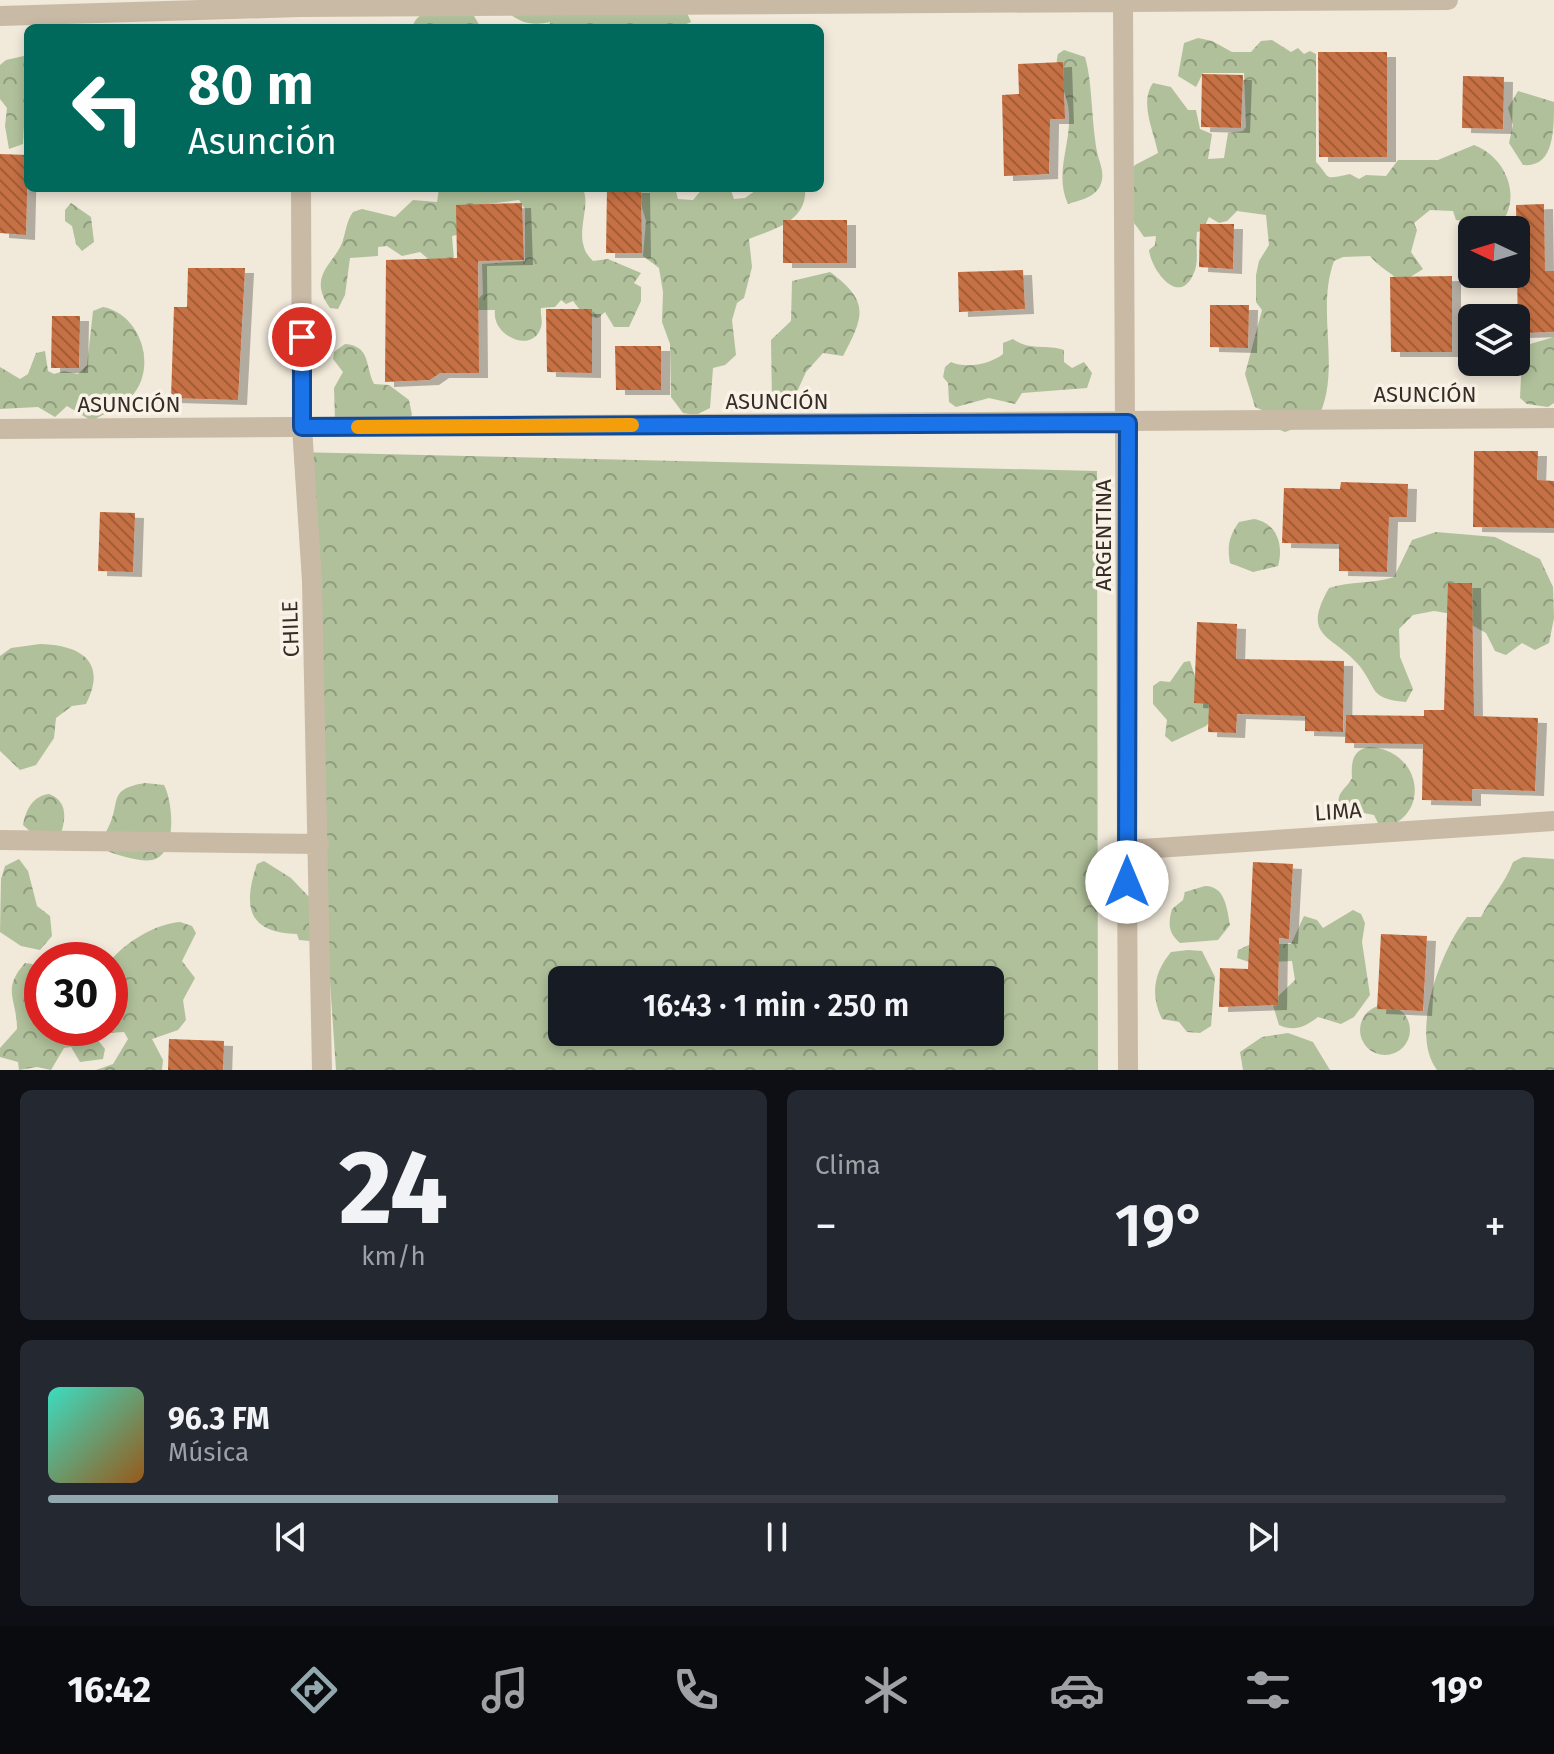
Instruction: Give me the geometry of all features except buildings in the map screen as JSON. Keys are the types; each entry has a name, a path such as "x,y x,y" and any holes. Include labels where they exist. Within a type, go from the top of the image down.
{"street":[{"path":"0,16 1448,0"},
{"name":"ARGENTINA","path":"1123,2 1128,423 1128,1070"},
{"name":"CHILE","path":"301,192 302,427 312,581 322,1070"},
{"name":"ASUNCIÓN","path":"0,429 1554,418"},
{"name":"LIMA","path":"1127,850 1554,821"},
{"path":"0,840 319,844"}],"green space":[{"path":"501,6 687,13 691,22 536,24 512,16"},
{"path":"444,9 470,9 479,24 414,24 421,15"},
{"path":"1198,38 1212,41 1232,52 1251,52 1261,41 1272,40 1291,52 1298,48 1304,54 1310,51 1316,54 1316,162 1328,177 1350,174 1359,179 1366,175 1386,176 1398,160 1438,160 1474,145 1496,160 1509,183 1511,196 1505,216 1458,216 1458,220 1453,211 1430,210 1414,223 1417,230 1411,252 1423,269 1401,283 1370,256 1343,257 1334,261 1327,301 1329,362 1324,401 1317,420 1285,432 1268,425 1264,411 1255,407 1245,374 1262,310 1256,302 1256,275 1259,261 1269,245 1266,215 1237,211 1227,221 1219,223 1209,217 1202,231 1197,232 1197,259 1193,275 1187,284 1180,287 1166,282 1151,258 1149,250 1155,245 1156,236 1144,237 1133,221 1128,173 1135,165 1158,153 1147,108 1153,83 1171,87 1188,110 1196,110 1200,129 1212,134 1208,159 1224,158 1228,133 1243,131 1246,127 1244,73 1203,73 1196,87 1178,76 1184,43"},
{"path":"1064,50 1085,57 1102,174 1100,186 1094,193 1068,204 1063,170 1069,113 1057,69 1058,54"},
{"path":"24,56 23,144 9,149 5,126 7,108 0,99 0,65 6,60"},
{"path":"1518,91 1554,102 1550,146 1541,160 1533,164 1523,165 1509,143 1513,125 1508,108"},
{"path":"438,192 584,192 582,233 586,252 593,261 608,259 641,273 634,283 641,287 641,301 629,327 614,327 605,312 598,318 584,315 573,301 566,304 561,300 555,307 541,308 542,325 537,335 522,341 499,328 495,310 476,310 478,299 483,294 482,264 525,261 525,209 519,200 480,205 461,234 452,236 454,260 433,263 420,252 402,256 387,246 378,247 378,256 350,258 345,295 338,309 330,308 324,297 321,279 342,243 353,212 362,209 395,217 413,200 437,202"},
{"path":"637,192 676,192 678,199 693,200 700,192 731,192 734,199 745,198 753,192 805,192 801,208 788,222 749,239 752,267 744,298 737,303 732,320 736,355 725,365 713,368 710,408 696,415 683,413 671,397 670,344 662,322 663,292 659,268 643,256 646,221"},
{"path":"71,203 91,217 94,242 82,251 76,244 72,226 65,221 65,210"},
{"path":"830,272 843,282 857,301 859,319 856,330 843,356 823,353 806,372 795,396 772,402 771,340 791,321 792,281"},
{"path":"103,307 127,320 142,344 143,373 139,386 130,398 92,421 67,406 55,417 38,407 0,409 0,367 20,379 28,374 36,353 45,351 48,371 78,374 87,365 93,311"},
{"path":"1554,337 1554,403 1548,407 1527,404 1520,398 1521,376 1530,376 1530,344"},
{"path":"1013,339 1025,345 1064,350 1064,362 1072,368 1084,362 1092,373 1087,388 1022,393 1015,404 989,398 956,407 949,402 948,383 943,377 945,367 951,362 971,365 992,360 1003,354 1003,343"},
{"path":"345,344 363,353 374,384 389,385 409,400 412,415 402,426 335,421 334,388 343,372 333,359 334,352"},
{"path":"294,452 1097,471 1098,1070 336,1070"},
{"path":"1254,519 1268,525 1277,536 1280,558 1278,566 1253,572 1230,563 1229,551 1231,537 1239,522"},
{"path":"1436,532 1495,537 1540,559 1553,587 1554,618 1549,643 1535,650 1522,643 1506,655 1495,651 1486,633 1452,614 1434,611 1413,615 1399,629 1400,657 1413,689 1406,702 1385,698 1375,690 1357,663 1323,633 1318,616 1321,604 1329,588 1394,577 1412,540"},
{"path":"40,644 78,652 92,666 94,677 86,704 72,706 56,718 54,738 36,765 20,770 0,751 0,656 11,648"},
{"path":"1190,661 1197,683 1207,689 1213,718 1206,726 1172,742 1165,736 1167,720 1153,704 1153,686 1160,681 1170,682 1184,662"},
{"path":"1369,747 1387,751 1401,759 1410,771 1414,785 1414,799 1408,812 1397,822 1381,829 1374,815 1339,808 1338,802 1352,778 1354,758 1359,751"},
{"path":"145,783 164,785 167,793 171,827 166,848 152,860 130,858 108,851 105,834 119,794 124,789"},
{"path":"49,794 63,807 64,819 59,838 33,834 23,825 31,804"},
{"path":"1523,857 1554,859 1554,1070 1437,1070 1429,1054 1427,1014 1447,949 1467,917 1481,917 1513,862"},
{"path":"19,859 28,871 37,906 50,916 52,936 47,942 24,942 24,947 21,946 0,932 1,879 5,866"},
{"path":"264,861 291,878 310,898 310,941 299,940 297,934 268,929 253,914 250,893 257,864"},
{"path":"1205,886 1221,894 1230,925 1218,940 1180,943 1170,928 1172,909 1183,900 1185,892"},
{"path":"1353,910 1361,914 1365,923 1362,942 1370,995 1354,1017 1341,1024 1318,1017 1299,1027 1279,1025 1272,1002 1295,980 1292,961 1252,963 1237,958 1238,950 1251,944 1291,944 1304,916 1317,920 1323,928"},
{"path":"170,923 192,926 196,933 182,961 195,978 183,1000 186,1020 178,1030 152,1039 163,1060 162,1070 96,1070 113,1064 124,1046 128,1046 128,944"},
{"path":"1202,951 1215,977 1211,1026 1200,1033 1187,1032 1179,1022 1162,1019 1156,1001 1156,984 1165,960 1171,952"},
{"path":"24,964 24,1046 103,1046 103,1059 80,1062 71,1047 64,1048 51,1070 37,1067 19,1070 18,1062 0,1057 0,1048 17,1029 12,988"},
{"path":"1385,1005 1403,1012 1410,1030 1403,1048 1385,1055 1367,1048 1360,1030 1367,1012"},
{"path":"1288,1033 1313,1042 1330,1070 1243,1070 1240,1052 1262,1037"}],"slow traffic":[{"path":"358,427 632,425"}],"route":[{"path":"302,337 302,427 1128,423 1127,882"}]}
